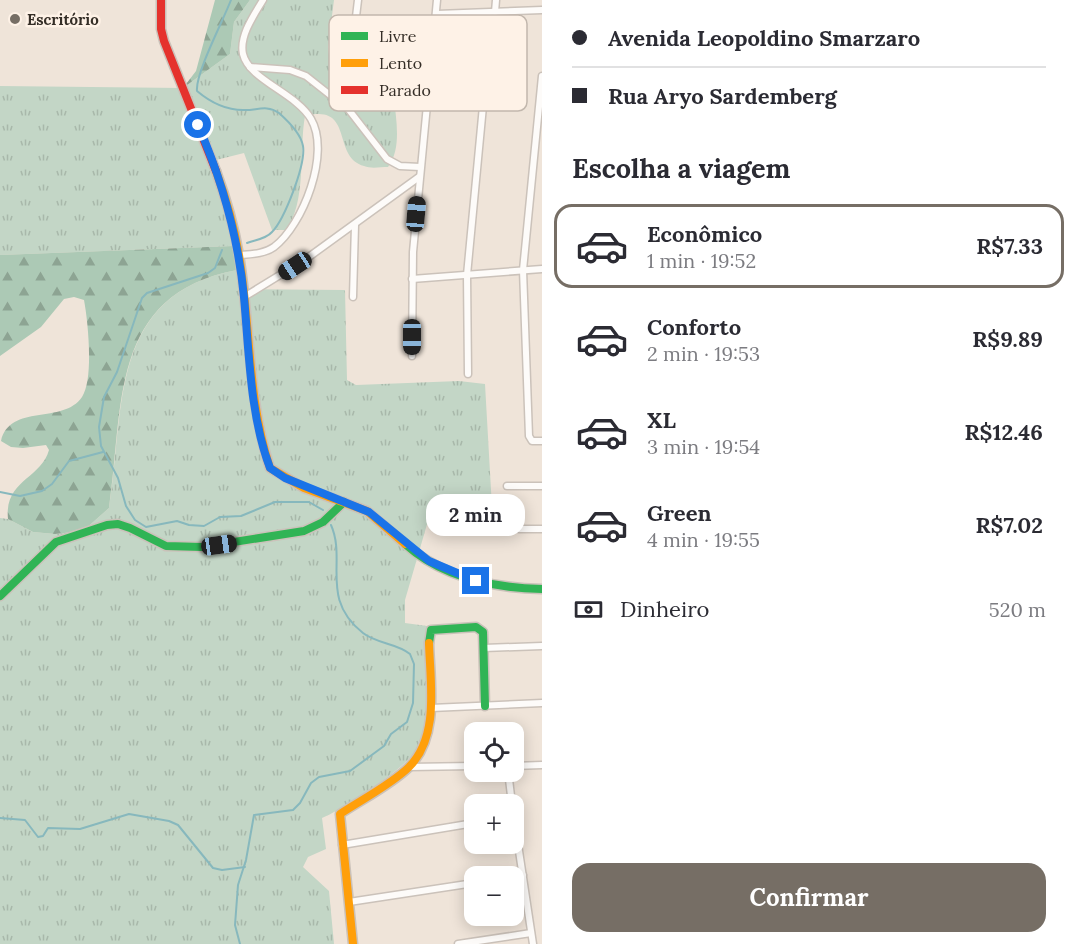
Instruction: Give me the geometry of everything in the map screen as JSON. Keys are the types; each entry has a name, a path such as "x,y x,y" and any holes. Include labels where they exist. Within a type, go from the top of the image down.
{"street":[{"path":"161,0 161,29 164,41 225,194 239,255 253,385 270,468 285,478 344,502 382,521 412,550 447,570 504,588 542,589"},
{"path":"239,255 268,251 279,242 314,182 319,160 318,143 311,118 292,98 250,67 243,56 242,40 263,0"},
{"path":"356,15 358,0"},
{"path":"437,0 437,14 542,10"},
{"path":"495,12 496,0"},
{"path":"250,67 291,70 306,76 329,94"},
{"path":"542,76 523,270 528,414 532,441 542,441"},
{"path":"350,111 387,159 400,166 420,166"},
{"path":"412,356 412,279 426,111"},
{"path":"468,374 466,275 482,111"},
{"path":"244,297 355,225 419,177"},
{"path":"353,297 355,225"},
{"path":"412,279 542,269"},
{"path":"507,486 542,486"},
{"path":"0,596 56,542 106,525 118,524 130,528 166,546 202,547 304,531 323,522 344,502"},
{"path":"519,529 542,529"},
{"path":"353,944 339,818 345,809 410,767 425,744 431,708 429,637 431,630 476,627 483,632 485,706"},
{"path":"484,648 542,646"},
{"path":"431,708 542,703"},
{"path":"524,766 542,765"},
{"path":"410,767 464,766"},
{"path":"342,844 464,825"},
{"path":"524,882 533,944"},
{"path":"349,902 464,885"},
{"path":"458,944 531,933"}],"green space":[{"path":"215,0 250,0 234,22 230,54 183,88 196,71"},
{"path":"250,0 334,0 332,15 329,15 329,111 396,111 397,143 388,167 367,167 354,161 348,153 337,124 331,117 321,114 305,116 297,206 285,230 272,230 244,153 216,160 233,246 0,255 0,86 183,88 230,54 234,22"},
{"path":"233,246 237,270 195,283 165,303 144,329 130,360 122,395 109,508 83,531 55,534 33,532 8,519 8,506 12,496 17,488 39,468 49,450 46,445 11,447 1,441 6,429 26,418 63,410 82,397 88,377 89,350 84,300 74,297 64,299 41,327 0,356 0,255"},
{"path":"237,270 241,289 345,290 347,380 356,385 459,381 485,384 493,525 430,514 405,600 405,623 427,626 429,698 423,740 418,749 394,772 362,795 322,818 326,849 308,857 303,867 329,891 334,944 0,944 0,518 8,519 33,532 55,534 83,531 109,508 123,395 131,360 144,329 165,303 195,283"}],"waterway":[{"path":"231,0 200,73 197,91 213,102 230,109 274,110 294,128 303,146 298,178 277,226 267,236 247,243"},
{"path":"222,250 215,268 208,273 147,293 142,298 117,372 104,397 99,427 101,446 118,478 126,506 135,520 146,527 177,521 204,526 220,517 241,516 275,502 309,502 323,510"},
{"path":"0,492 20,496 42,491 52,484 69,461 103,452"},
{"path":"240,944 235,925 238,885 246,860 254,815 293,810 300,803 311,783 319,777 350,771 384,746 391,734 407,722 413,703 414,664 410,654 363,633 350,620 342,606 336,579 337,552 331,525"},
{"path":"0,818 25,820 38,837 43,836 48,828 80,829 129,814 169,821 178,825 213,868 222,870 245,867"}],"traffic: fast":[{"path":"0,596 56,542 107,525 118,524 130,528 166,546 202,547 304,531 323,522 344,502"},
{"path":"405,544 436,565 469,579 505,586 542,589"},
{"path":"429,643 431,630 476,627 483,632 485,706"}],"traffic: slow":[{"path":"216,171 235,233 243,282 253,389 270,468 304,488 367,511 405,544"},
{"path":"353,944 340,814 394,780 409,767 419,754 425,740 431,708 429,643"}],"traffic: jam":[{"path":"161,0 161,29 164,41 216,171"}],"place":[{"name":"Escritório","path":"15,19"}],"route":[{"path":"198,125 225,194 239,255 246,341 264,447 270,468 307,488 369,512 382,521 412,550 429,561 476,581"}]}
